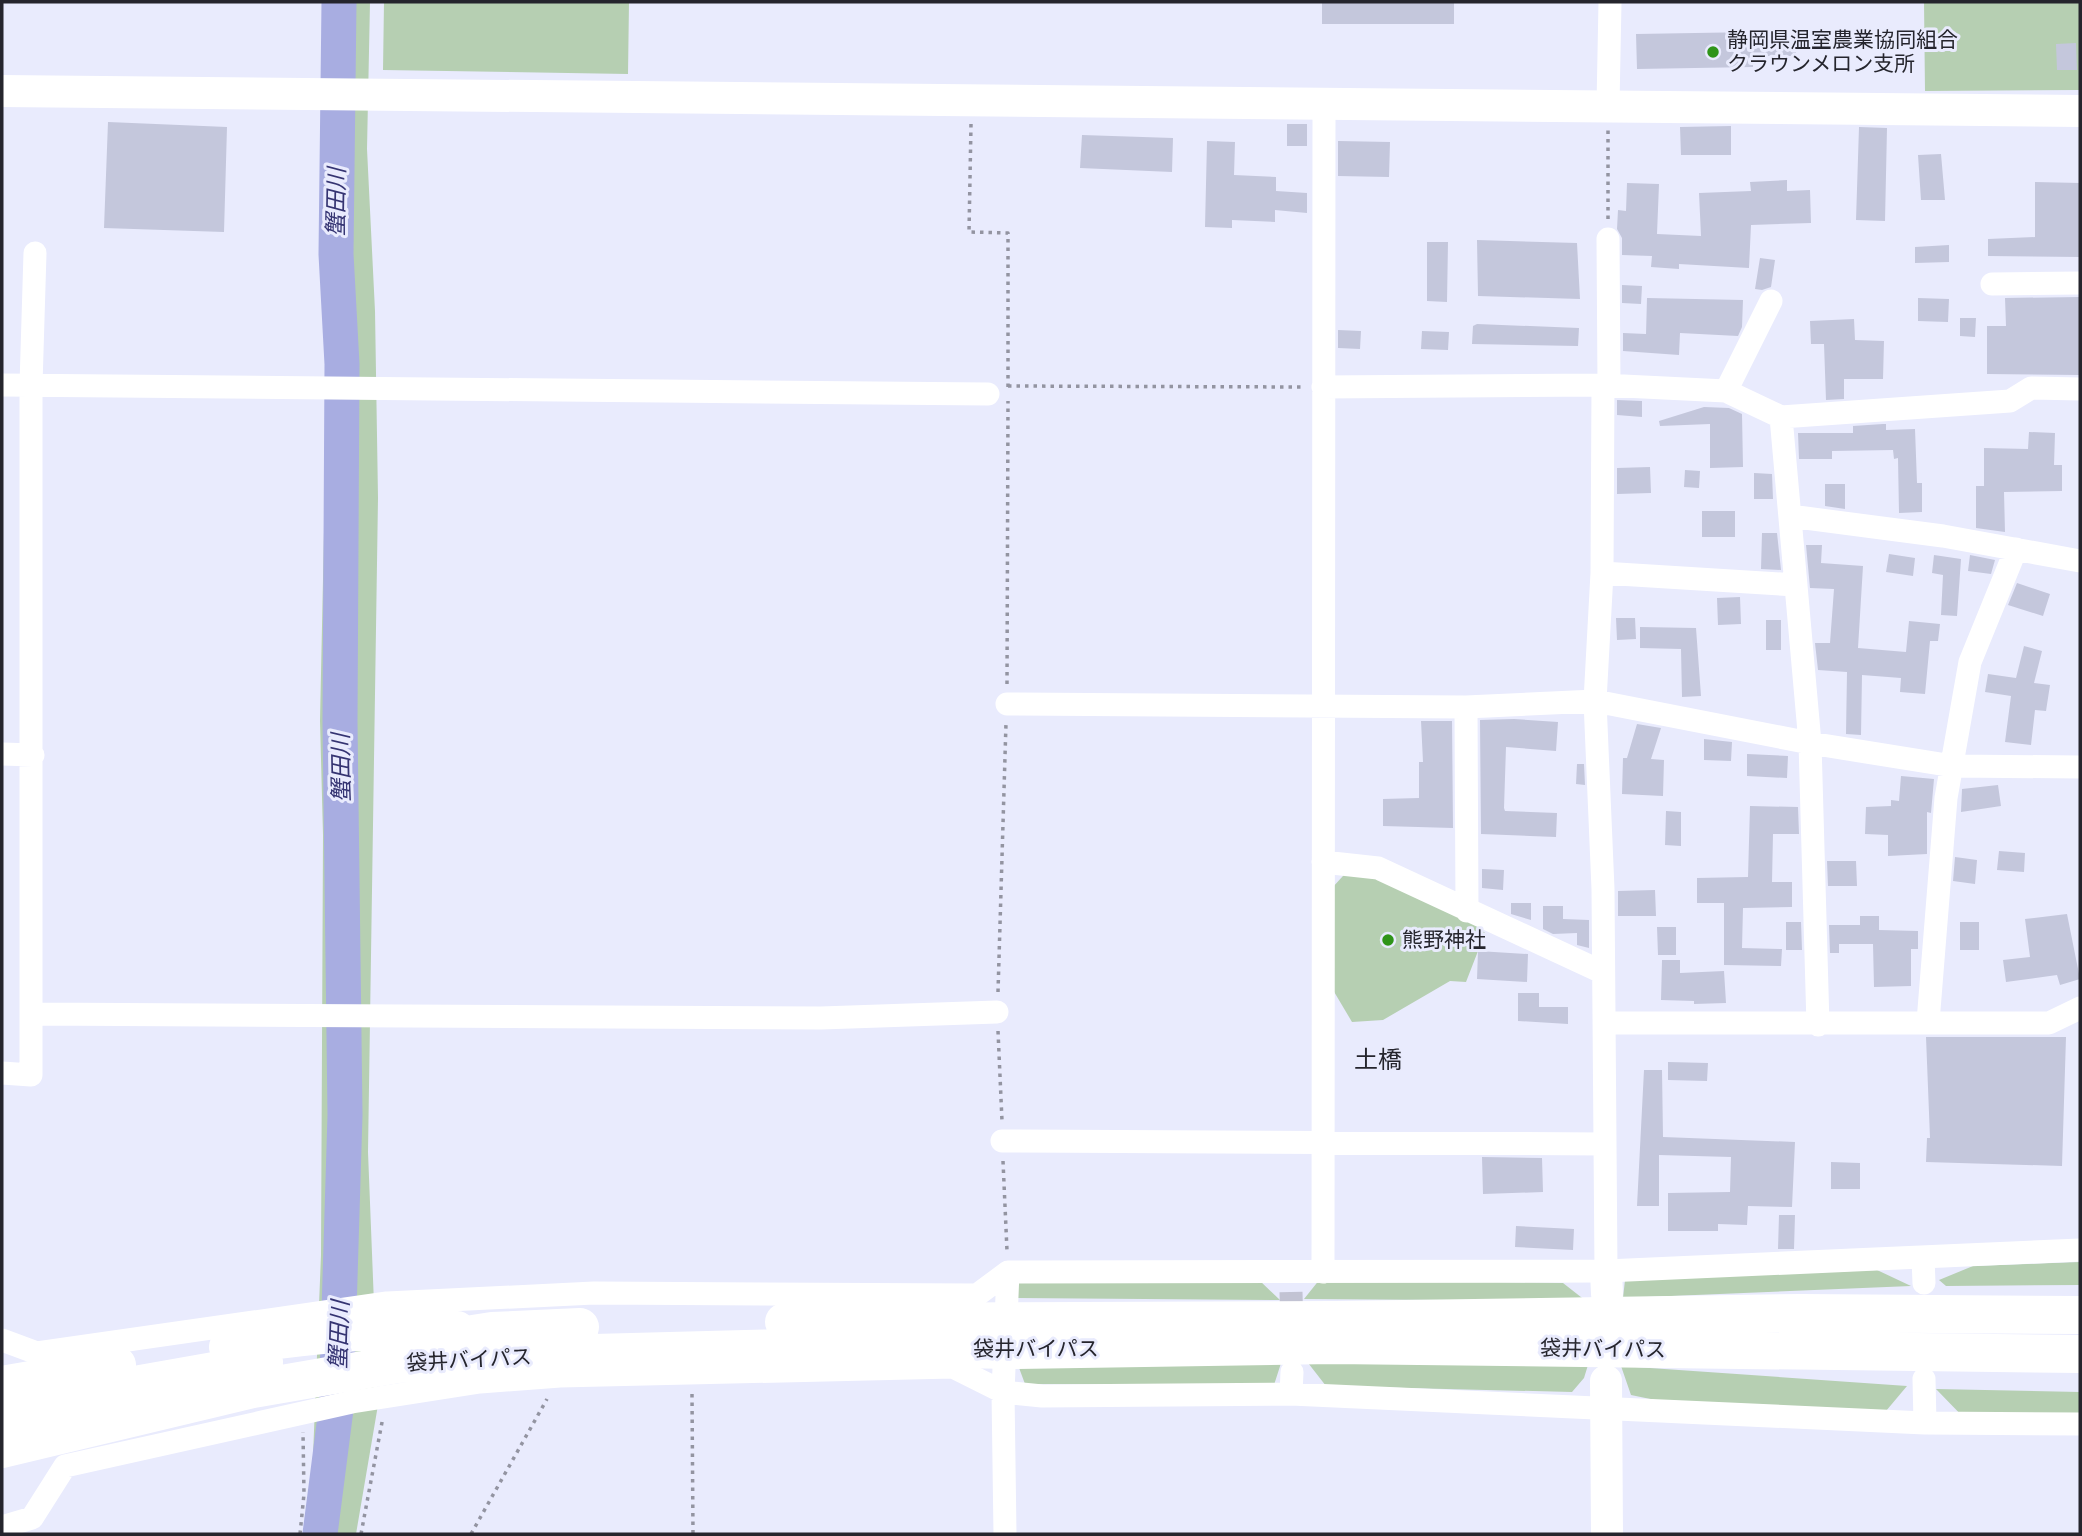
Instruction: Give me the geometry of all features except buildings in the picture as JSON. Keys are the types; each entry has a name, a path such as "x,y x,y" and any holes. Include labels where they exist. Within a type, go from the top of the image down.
{"highway":[{"path":"1801,1312 1889,1295 2080,1300"},
{"name":"袋井バイパス","path":"492,1345 556,1354 816,1348 1016,1335 1335,1320 1801,1312 2080,1315"},
{"path":"2,1449 253,1389 304,1372 403,1328 492,1345"},
{"name":"袋井バイパス","path":"1016,1335 1333,1345 2080,1354"},
{"path":"2,1418 118,1388 304,1372 492,1345"},
{"path":"1800,1352 1883,1371 2080,1374"},
{"path":"2,1385 304,1372"},
{"path":"2,1473 304,1372"}],"street":[{"path":"1608,105 1610,2"},
{"path":"2,91 2080,111"},
{"path":"1323,1272 1324,104"},
{"path":"1606,1283 1603,889 1595,701 1602,573 1608,239"},
{"path":"2,1073 31,1075 32,385 35,253"},
{"path":"1992,284 2080,283"},
{"path":"1726,391 1771,301"},
{"path":"2,385 288,389 654,389 670,393 998,390"},
{"path":"1323,387 1606,385 1726,391 1781,417 2010,401 2031,388 2080,389"},
{"path":"1781,417 1810,743 1818,1025"},
{"path":"1790,516 1943,536 2080,561"},
{"path":"1927,1022 1945,798 1953,766 1969,662 2016,549"},
{"path":"1602,573 1796,585"},
{"path":"1007,704 1466,707 1595,701 1810,743 1953,766 2080,767"},
{"path":"1466,707 1467,911"},
{"path":"2,754 33,754"},
{"path":"1323,862 1378,868 1602,972"},
{"path":"1604,1023 2049,1023 2080,1008"},
{"path":"32,1014 821,1018 998,1012"},
{"path":"1002,1141 1604,1144"},
{"path":"2,1527 32,1518 65,1466 304,1372 387,1303 594,1293 977,1295 1008,1272 1291,1282 1323,1272 1606,1283 1923,1258 2080,1250"},
{"path":"1923,1258 1924,1283"},
{"path":"1005,1534 1003,1392 1008,1272"},
{"path":"2,1340 37,1353 304,1372 380,1397 480,1382 561,1376 953,1367 1003,1392 1042,1396 1292,1383 1606,1394 1925,1423 2080,1424"},
{"path":"1924,1379 1925,1423"},
{"path":"1606,1394 1607,1534"}],"path":[{"path":"971,100 969,232 1008,233 998,390 1007,704 998,1012 1008,1272"},
{"path":"1608,105 1608,239"},
{"path":"998,390 1323,387"},
{"path":"300,1534 304,1494 304,1372"},
{"path":"692,1372 693,1534"},
{"path":"471,1534 561,1376"},
{"path":"360,1534 380,1397"}],"green space":[{"path":"328,2 370,2 367,149 375,311 378,498 368,1152 378,1405 356,1534 305,1534 313,1456 321,1255 323,835 320,721 328,343"},
{"path":"384,2 629,2 628,74 383,70"},
{"path":"1924,2 2080,2 2080,90 1925,91"},
{"path":"1353,865 1461,912 1485,933 1466,982 1450,981 1383,1020 1352,1022 1333,990 1332,888"},
{"path":"2080,1262 2080,1285 1946,1286 1939,1280 1973,1266"},
{"path":"1877,1270 1911,1286 1623,1298 1625,1280"},
{"path":"1015,1272 1259,1280 1280,1300 1009,1298"},
{"path":"1320,1279 1563,1283 1586,1301 1304,1299"},
{"path":"1305,1359 1588,1365 1584,1378 1572,1392 1326,1386"},
{"path":"1282,1360 1274,1385 1025,1384 1018,1365"},
{"path":"1621,1366 1907,1386 1886,1411 1660,1401 1631,1395"},
{"path":"1936,1389 2080,1392 2080,1418 1969,1423"}],"waterway":[{"name":"蟹田川","path":"320,1534 336,1409 345,1115 340,722 342,364 336,254 339,2"}],"tunnel":[{"path":"1291,1292 1292,1331"}],"place":[{"name":"静岡県温室農業協同組合 クラウンメロン支所","path":"1713,52"},
{"name":"熊野神社","path":"1388,940"}],"district":[{"name":"土橋","path":"1378,1060"}]}
